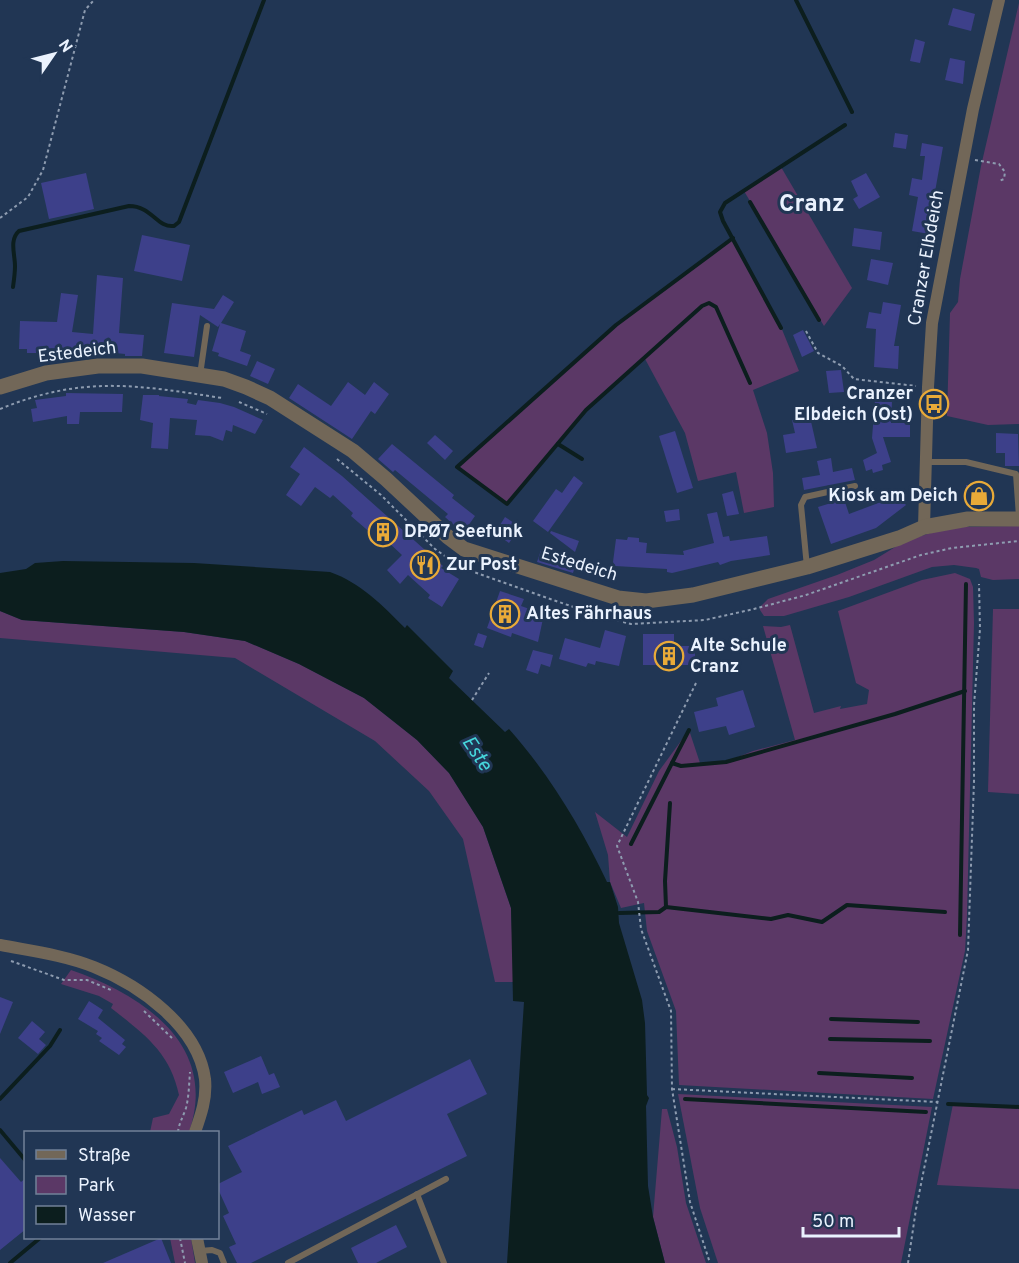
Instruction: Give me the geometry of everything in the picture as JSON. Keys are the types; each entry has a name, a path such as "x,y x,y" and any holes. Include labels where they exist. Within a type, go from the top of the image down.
{"street":[{"name":"Cranzer Elbdeich","path":"924,527 928,387 933,323 973,109 999,0"},
{"name":"Estedeich","path":"0,387 46,374 98,366 142,366 200,375 246,387 270,398 335,438 386,479 464,549 618,598 646,601 693,595 807,567 899,538 924,527 968,519 1019,519"},
{"path":"0,945 62,957 93,966 124,981 165,1012 192,1044 205,1079 204,1103 195,1131"},
{"path":"197,1239 201,1257"}],"lane":[{"path":"200,375 207,326"},
{"path":"926,462 966,462 1016,474 1019,519"},
{"path":"807,567 801,505 806,497 855,486"},
{"path":"288,1263 446,1179"},
{"path":"417,1194 444,1263"},
{"path":"201,1257 212,1250 220,1252 224,1263"}],"path":[{"path":"0,218 28,197 43,170 85,10 94,0"},
{"path":"963,158 999,165 1005,172 1005,179 999,181"},
{"path":"806,331 818,353 842,366 854,379 928,387"},
{"path":"0,409 50,391 103,384 140,386 222,398"},
{"path":"631,624 705,620 806,595 921,555 952,548 1019,542"},
{"path":"908,1263 916,1209 968,950 974,781 974,705 980,628 979,584"},
{"path":"472,700 489,673"},
{"path":"696,683 617,846 638,902 641,929 671,1011 672,1089 690,1202 710,1263"},
{"path":"11,960 64,980 87,980 118,994"},
{"path":"139,1007 176,1044"},
{"path":"178,1131 186,1105 190,1072"},
{"path":"672,1089 937,1102"},
{"path":"180,1239 184,1263"}],"green space":[{"path":"1019,3 1019,424 988,425 947,416 950,313 958,302 960,279 981,166"},
{"path":"781,167 852,288 824,326 744,191"},
{"path":"733,238 781,327 799,371 753,390 767,433 773,473 774,507 744,513 736,472 698,481 685,433 644,357 586,410 507,504 457,467 616,325"},
{"path":"1019,526 1019,579 993,580 981,577 979,569 976,568 954,565 932,567 849,597 784,616 764,616 760,610 768,599 874,560 905,541 934,532 963,527"},
{"path":"955,573 970,579 973,587 967,915 965,951 933,1099 679,1085 676,1011 647,931 644,903 621,908 610,882 608,855 595,812 627,837 659,771 689,730 700,763 723,763 753,751 795,740 763,626 790,625 814,713 841,706 840,709 867,704 869,690 856,683 838,611 922,580"},
{"path":"993,609 1019,609 1019,794 988,792"},
{"path":"0,611 22,620 184,632 245,641 299,664 364,698 417,740 449,773 483,827 511,908 514,982 495,982 463,839 429,791 375,741 235,658 0,638"},
{"path":"71,970 98,981 148,1009 168,1028 184,1049 193,1074 195,1101 189,1131 150,1131 153,1118 169,1114 179,1095 169,1067 154,1045 111,1008 113,1004 99,996 61,984"},
{"path":"678,1094 932,1107 901,1263 718,1263 700,1208"},
{"path":"953,1104 1019,1107 1019,1189 937,1185"},
{"path":"662,1109 667,1109 677,1147 686,1203 706,1263 665,1263 653,1217"},
{"path":"170,1239 191,1239 195,1263 175,1263"}],"water":[{"name":"Este","path":"63,561 194,563 330,572 361,588 405,628 407,625 453,671 449,678 505,732 509,729 524,746 563,802 607,882 610,882 618,907 619,923 642,1000 649,1098 646,1106 648,1186 653,1217 665,1263 507,1263 524,1002 513,1001 511,908 483,827 449,773 417,740 364,698 299,664 245,641 184,632 22,620 0,611 0,573 26,569 35,563"}],"building":[{"path":"953,8 975,14 971,31 948,25"},
{"path":"915,39 925,42 920,63 910,61"},
{"path":"950,58 965,61 963,84 945,80"},
{"path":"895,133 908,135 906,149 893,147"},
{"path":"922,143 943,147 931,214 938,216 935,235 912,231 918,197 909,195 912,178 922,180 925,156 920,156"},
{"path":"86,173 94,209 49,219 41,183"},
{"path":"866,173 880,197 859,209 853,199 858,196 851,181"},
{"path":"854,228 882,232 880,250 852,246"},
{"path":"142,235 190,245 182,281 134,271"},
{"path":"871,259 893,263 888,285 867,280"},
{"path":"97,275 123,278 119,333 144,335 142,356 38,348 37,353 27,353 27,349 19,349 20,321 57,322 61,293 78,295 72,332 93,334"},
{"path":"223,295 234,302 221,323 246,331 240,351 251,355 247,366 218,356 219,353 212,351 220,324 218,327 200,315 194,357 164,353 172,303 214,309"},
{"path":"883,302 901,305 894,346 899,346 898,369 874,367 876,329 866,328 869,312 881,314"},
{"path":"803,330 814,351 802,357 793,335"},
{"path":"257,361 275,369 268,384 250,376"},
{"path":"841,370 844,392 829,393 826,371"},
{"path":"348,382 365,395 374,382 389,394 375,414 371,411 352,439 289,398 298,384 331,406"},
{"path":"897,387 907,387 907,399 896,398"},
{"path":"66,393 123,394 122,412 80,412 79,424 67,424 67,416 33,422 31,409 37,408 35,400 66,396"},
{"path":"143,395 188,399 187,403 196,405 198,400 220,403 263,420 255,434 233,425 232,432 226,430 223,441 210,436 195,435 197,420 170,418 168,449 151,448 153,423 140,420"},
{"path":"875,400 892,401 891,423 910,423 910,437 883,437 891,462 882,465 883,470 873,473 872,469 866,471 863,460 877,453 872,438"},
{"path":"810,417 817,448 786,453 783,435 795,433 792,420"},
{"path":"675,431 693,488 677,493 659,436"},
{"path":"996,433 1018,434 1019,466 1005,466 1005,453 996,453"},
{"path":"435,435 453,451 445,460 427,443"},
{"path":"392,444 454,495 452,498 475,516 463,533 445,517 448,514 395,470 393,472 378,459"},
{"path":"304,447 342,476 443,566 441,568 459,579 442,607 428,598 430,595 408,575 400,584 387,570 402,555 387,541 384,544 381,541 376,546 369,540 373,535 351,516 353,513 333,495 330,498 315,487 301,506 286,495 300,474 290,467"},
{"path":"831,458 833,472 852,468 855,480 804,490 802,478 820,475 817,461"},
{"path":"574,476 583,483 548,532 533,521 556,489 562,493"},
{"path":"966,485 985,485 985,497 966,498"},
{"path":"889,490 892,494 895,492 906,505 876,528 831,544 818,507 844,499 849,514 881,502 878,498"},
{"path":"733,491 739,514 727,516 722,494"},
{"path":"679,509 680,520 666,522 664,511"},
{"path":"717,512 723,537 729,536 730,541 767,536 770,555 720,565 718,562 672,573 667,572 667,569 615,566 613,562 616,539 639,538 639,542 647,543 646,553 684,555 683,551 714,543 707,514"},
{"path":"505,517 520,527 509,543 495,533"},
{"path":"551,531 579,541 575,552 550,533"},
{"path":"541,550 576,562 573,573 537,562"},
{"path":"500,591 524,599 521,606 544,614 538,642 512,633 511,637 487,628"},
{"path":"605,630 626,636 619,666 596,661 595,665 588,663 586,667 559,659 565,638 600,648"},
{"path":"478,633 487,636 483,648 474,645"},
{"name":"Alte Schule Cranz","path":"643,634 674,634 674,646 695,646 695,665 643,665"},
{"path":"533,650 553,655 550,667 541,664 538,674 526,670"},
{"path":"743,690 755,727 729,735 726,726 699,732 694,712 718,706 716,698"},
{"path":"0,997 13,1002 0,1034"},
{"path":"89,1001 103,1010 98,1018 125,1040 122,1044 126,1047 119,1055 99,1041 102,1038 96,1034 98,1031 78,1019"},
{"path":"32,1021 45,1032 39,1039 46,1045 38,1054 18,1038"},
{"path":"261,1056 269,1075 274,1073 280,1087 262,1094 258,1082 233,1093 224,1072"},
{"path":"470,1059 487,1094 447,1114 467,1156 251,1263 237,1263 229,1247 236,1244 223,1216 229,1213 219,1191 219,1184 242,1172 228,1146 302,1110 304,1115 336,1100 346,1121"},
{"path":"0,1158 21,1182 24,1180 24,1231 0,1250"},
{"path":"396,1225 407,1247 376,1263 358,1263 351,1248"},
{"path":"161,1239 171,1263 103,1263"}],"waterway":[{"path":"13,287 15,266 13,243 19,231 129,206 143,209 168,226 174,226 179,222 264,0"},
{"path":"796,0 852,112"},
{"path":"781,328 720,212 725,203 845,125"},
{"path":"750,202 819,320"},
{"path":"733,238 616,325 457,467 507,504 586,410 702,306 709,303 716,307 750,383"},
{"path":"558,444 582,459"},
{"path":"960,935 966,584"},
{"path":"631,844 672,763 681,766 726,762 895,714 965,691"},
{"path":"672,763 689,730"},
{"path":"666,907 665,881 670,803"},
{"path":"619,913 659,912 666,907 771,919 788,915 822,922 847,905 945,912"},
{"path":"831,1019 918,1022"},
{"path":"0,1099 50,1046 60,1030"},
{"path":"830,1039 930,1041"},
{"path":"819,1073 912,1078"},
{"path":"685,1099 926,1112"},
{"path":"948,1104 1019,1107"},
{"path":"0,1130 24,1159"},
{"path":"10,1263 39,1239"}],"place":[{"name":"Cranzer Elbdeich (Ost)","path":"934,404"},
{"name":"Kiosk am Deich","path":"979,496"},
{"name":"DPØ7 Seefunk","path":"383,532"},
{"name":"Zur Post","path":"425,565"},
{"name":"Altes Fährhaus","path":"505,614"},
{"name":"Alte Schule Cranz","path":"669,656"}],"district":[{"name":"Cranz","path":"812,205"}]}
